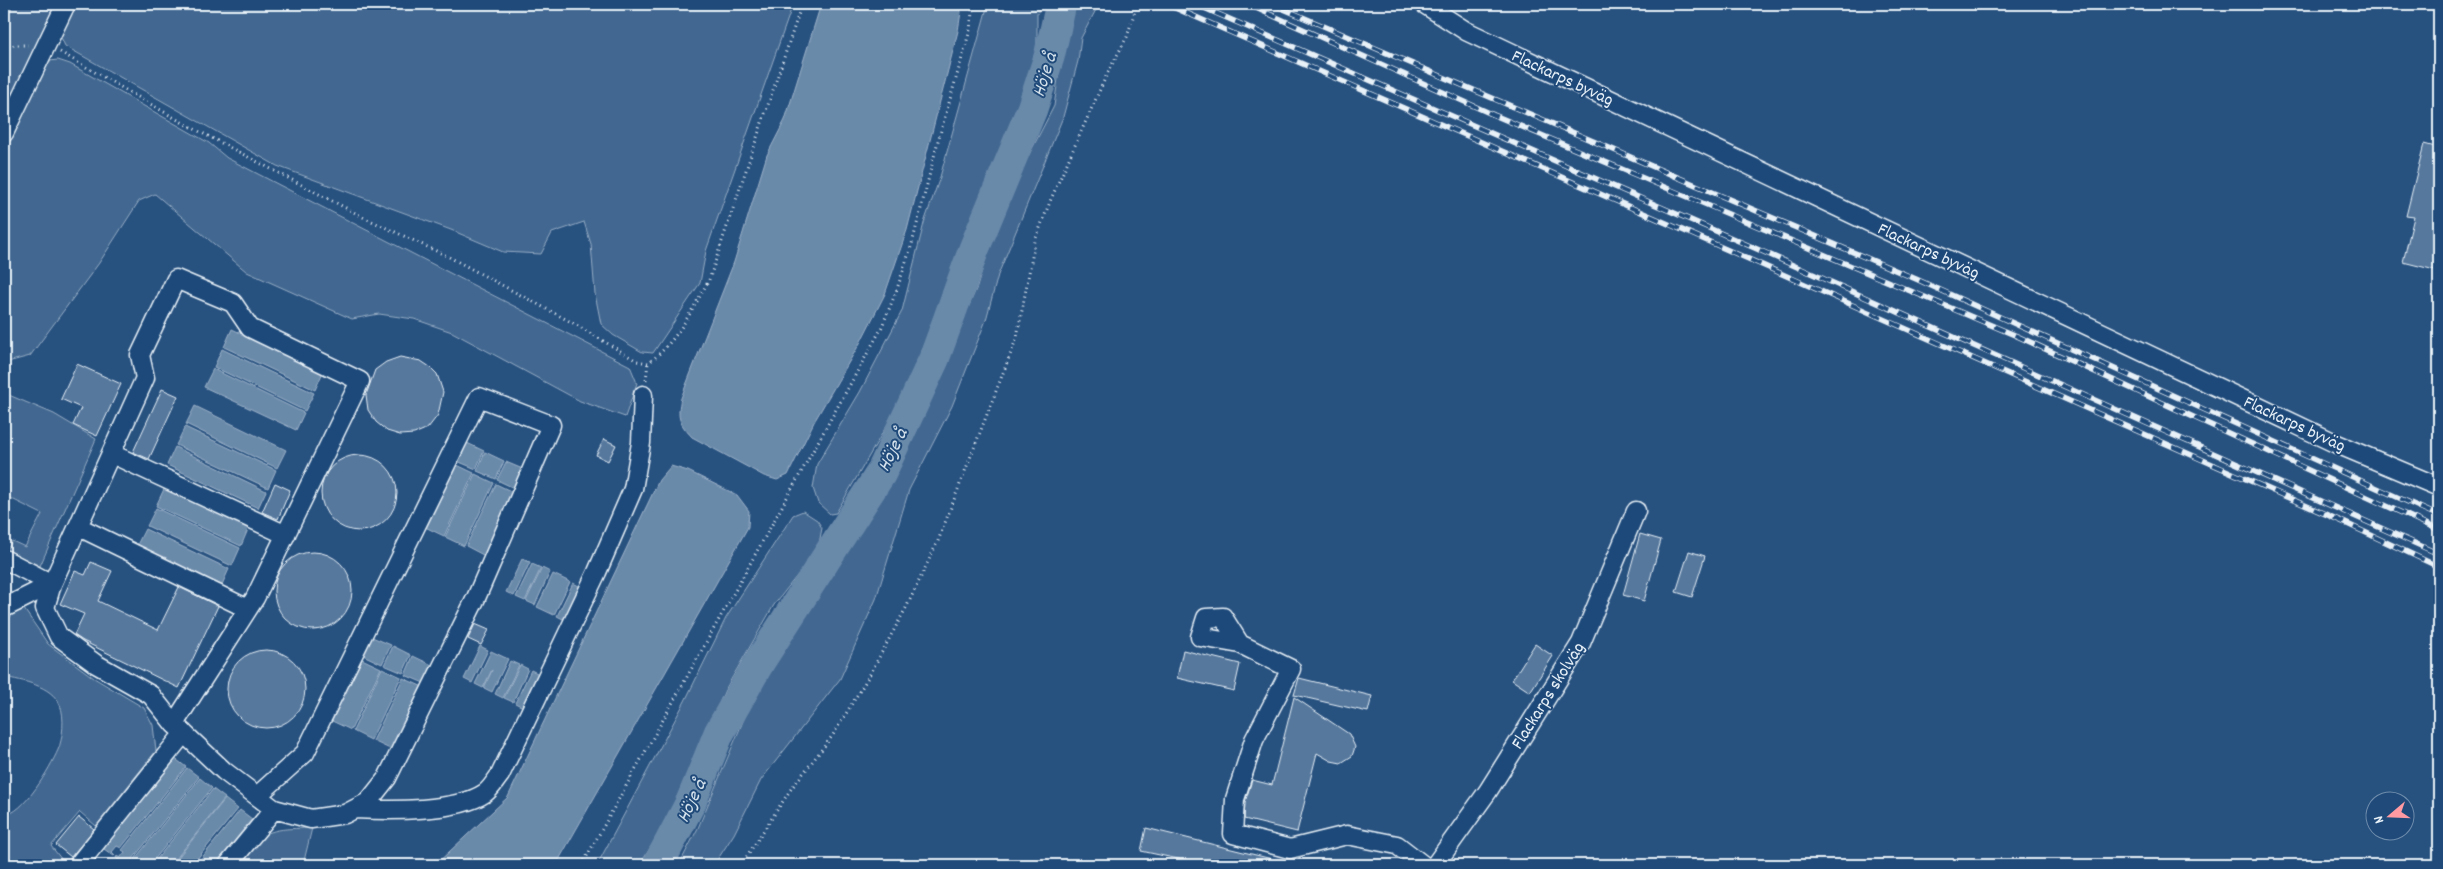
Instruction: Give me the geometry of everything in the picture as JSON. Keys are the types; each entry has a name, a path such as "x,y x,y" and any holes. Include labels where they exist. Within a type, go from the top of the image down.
{"street":[{"path":"4,133 66,4"},
{"name":"Flackarps byväg","path":"1424,4 1475,35 2337,444 2439,487"},
{"path":"78,865 179,728 248,609 286,535 360,380 250,328 233,304 176,279 140,355 145,378 52,584 45,608 59,637 96,664 151,695 179,728 224,772 256,796 274,809 310,819 345,814 368,802 387,778 476,598 551,425 478,397 305,753 256,796"},
{"path":"355,809 384,810 468,802 486,792 500,775 597,572 633,489 641,443 643,396"},
{"path":"112,454 286,535"},
{"name":"Flackarps skolväg","path":"1435,865 1488,790 1581,643 1636,511"},
{"path":"79,527 248,609"},
{"path":"4,559 52,584"},
{"path":"4,608 52,584"},
{"path":"1240,644 1291,669 1254,740 1235,799 1233,834 1290,848 1347,835 1397,845 1423,865"},
{"path":"228,865 274,809"}],"path":[{"path":"46,45 194,129 364,217 449,257 573,323 637,361 648,363 663,352 688,316 709,280 802,4"},
{"path":"582,865 881,329 912,244 938,141 970,30 973,4"},
{"path":"741,865 791,789 832,735 870,674 906,608 938,541 1017,337 1035,242 1051,199 1107,74 1127,38 1137,4"}],"shaded area":[{"path":"13,4 55,4 4,114 4,29"},
{"path":"74,4 793,4 706,251 700,283 653,353 642,352 613,335 601,324 595,294 591,244 584,222 552,233 541,254 503,252 451,230 277,166 65,46 59,33"},
{"path":"821,4 959,4 961,12 958,31 907,230 885,294 860,343 814,422 788,475 777,480 764,476 692,437 681,423 679,410 681,398 734,262 767,155 785,120"},
{"path":"988,4 1041,4 1037,14 1037,57 1028,78 1023,105 996,159 935,325 894,413 836,513 830,514 818,503 813,488 817,464 860,392 902,311 924,223 940,177"},
{"path":"1069,4 1099,4 1081,38 1078,61 1063,117 998,275 986,320 952,406 909,490 876,599 840,679 761,780 734,834 714,865 679,865 698,828 760,681 834,571 920,419 977,287 999,213 1054,106"},
{"path":"58,60 70,64 209,143 227,158 630,366 637,383 625,417 580,401 452,332 414,319 379,314 352,319 247,272 155,194 139,201 99,263 30,356 4,363 4,152 42,68 49,61"},
{"path":"232,329 323,372 315,390 224,347"},
{"path":"222,349 314,393 305,411 214,367"},
{"path":"213,369 304,413 296,430 204,387"},
{"path":"4,393 54,414 96,439 40,566 7,550 12,541 25,547 42,514 4,495"},
{"path":"195,406 286,450 277,468 186,424"},
{"path":"185,427 276,470 268,488 176,445"},
{"path":"465,442 484,451 476,469 457,461"},
{"path":"175,447 266,491 258,508 167,465"},
{"path":"485,452 504,461 496,479 477,471"},
{"path":"506,462 525,470 516,489 497,480"},
{"path":"455,464 474,473 444,536 425,527"},
{"path":"671,466 688,471 737,495 749,511 748,527 556,865 435,865 508,797 659,480"},
{"path":"475,474 494,483 464,546 445,537"},
{"path":"496,484 515,493 485,556 466,546"},
{"path":"165,487 249,527 241,546 156,506"},
{"path":"156,508 240,548 232,566 147,526"},
{"path":"803,511 817,520 822,528 818,549 774,605 725,690 667,819 640,865 597,865 685,701 726,618 793,515"},
{"path":"145,529 229,569 221,587 136,547"},
{"path":"522,559 530,562 514,596 506,592"},
{"path":"532,564 541,568 525,601 516,597"},
{"path":"542,568 550,572 535,605 526,601"},
{"path":"553,574 570,582 554,615 537,607"},
{"path":"573,583 581,587 565,620 557,616"},
{"path":"24,609 48,644 94,678 144,708 153,725 156,751 96,826 80,812 51,846 66,865 4,865 4,815 12,813 20,807 36,789 58,750 63,728 62,710 56,698 36,685 4,677 4,615"},
{"path":"372,637 391,645 382,664 363,655"},
{"path":"393,646 411,655 403,673 384,665"},
{"path":"480,646 488,650 472,683 464,679"},
{"path":"491,651 508,659 492,692 484,688 492,670 483,688 475,684"},
{"path":"413,656 432,665 424,683 405,675"},
{"path":"362,659 381,668 351,730 332,721"},
{"path":"510,661 519,665 503,698 495,694"},
{"path":"520,665 528,669 513,702 504,698"},
{"path":"382,668 401,677 371,740 353,731"},
{"path":"531,670 539,674 523,707 515,703"},
{"path":"403,678 423,687 392,750 373,741"},
{"path":"173,757 186,767 121,848 117,846 112,852 114,856 101,847"},
{"path":"187,768 199,777 128,865 124,865 116,858 117,856 120,858 125,852 122,850"},
{"path":"200,778 212,788 150,865 130,865"},
{"path":"213,789 225,798 171,865 152,865"},
{"path":"225,799 238,809 192,865 172,865"},
{"path":"240,810 252,819 215,865 196,865"},
{"path":"312,828 303,865 246,865 248,854 257,840 263,835 279,830"}],"building":[{"path":"2424,144 2439,148 2439,271 2403,262 2414,217 2406,216"},
{"path":"400,357 421,361 430,367 437,374 443,392 438,415 428,428 414,434 400,435 387,431 376,422 368,410 366,395 375,370 386,362"},
{"path":"77,364 121,384 97,436 73,425 81,408 61,399"},
{"path":"162,389 178,396 149,459 133,452"},
{"path":"604,439 616,445 608,461 596,455"},
{"path":"352,455 366,455 380,461 391,472 397,486 394,508 386,520 366,531 352,531 338,525 327,514 321,500 321,486 327,472 338,461"},
{"path":"275,483 290,490 278,519 262,512"},
{"path":"1640,534 1661,540 1644,601 1623,595"},
{"path":"1689,551 1705,556 1692,597 1676,592"},
{"path":"313,552 328,555 340,564 349,576 352,591 349,606 340,618 328,627 313,630 298,627 286,618 277,606 274,591 277,576 286,564 298,555"},
{"path":"91,562 112,571 98,601 158,630 179,587 218,606 179,688 74,635 84,614 60,604 75,571 85,575"},
{"path":"475,624 489,630 481,645 468,639"},
{"path":"1535,644 1553,656 1530,692 1512,680"},
{"path":"266,650 281,653 293,662 302,674 305,689 302,704 293,716 281,725 266,728 251,725 239,716 230,704 227,689 230,674 239,662 251,653"},
{"path":"1183,650 1240,664 1234,691 1177,678"},
{"path":"1299,678 1372,696 1368,712 1294,695"},
{"path":"1294,697 1349,734 1355,747 1352,756 1341,763 1331,761 1317,753 1297,832 1244,819 1245,802 1252,780 1272,785"},
{"path":"79,817 94,829 71,857 56,845"},
{"path":"1146,828 1276,860 1275,865 1206,865 1141,851"}],"waterway":[{"name":"Höje å","path":"658,865 691,802 719,733 760,661 881,473 934,359 974,249 1032,109 1049,57 1061,4"}],"railway":[{"path":"1166,4 2341,521 2439,567"},
{"path":"1195,4 1757,249 2439,554"},
{"path":"1247,4 1494,115 2017,336 2439,530"},
{"path":"1272,4 1916,279 2439,516"}]}
